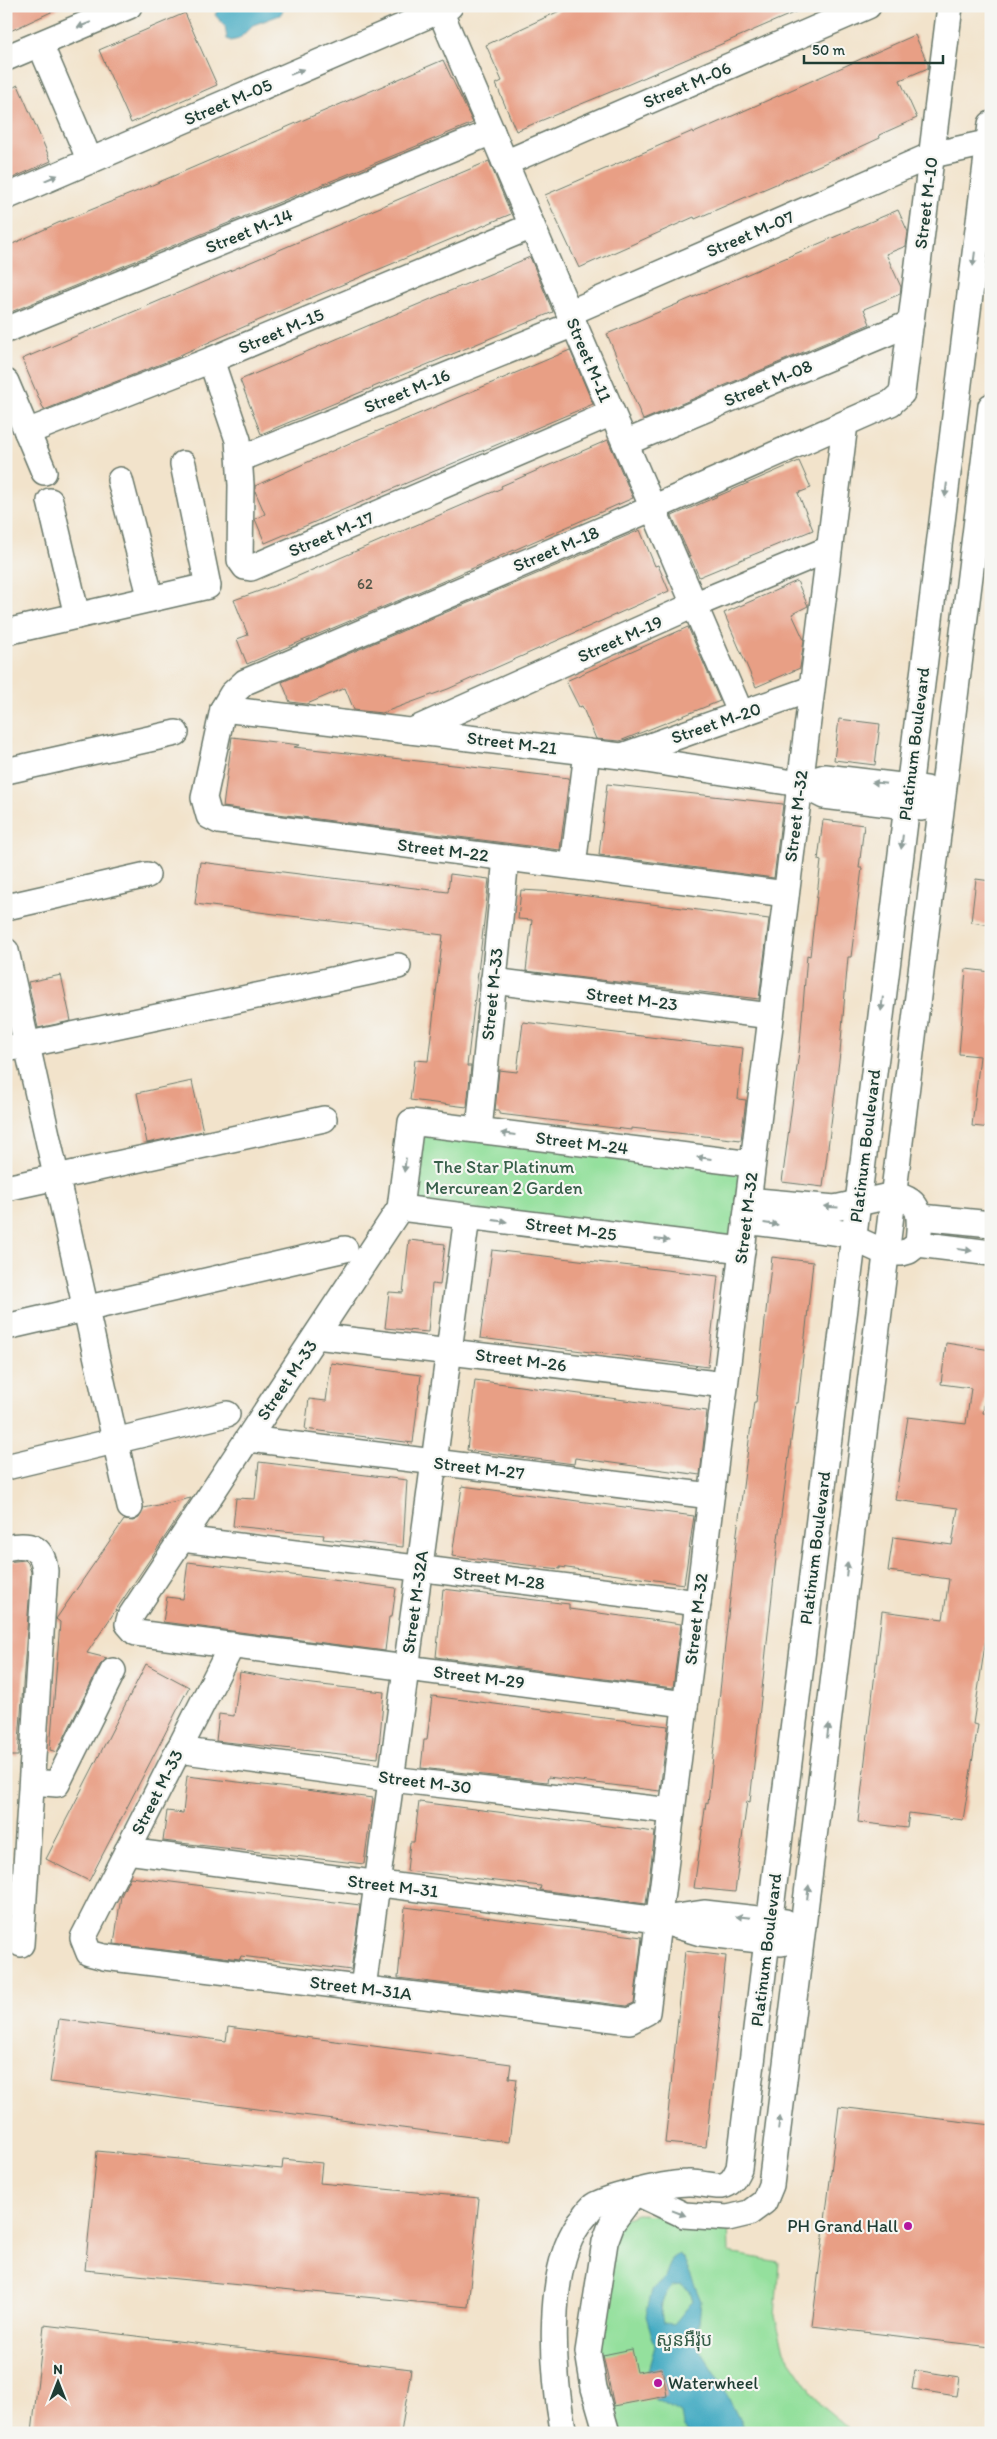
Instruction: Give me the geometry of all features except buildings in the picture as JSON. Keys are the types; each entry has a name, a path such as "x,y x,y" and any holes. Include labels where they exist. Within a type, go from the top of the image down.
{"street":[{"path":"6,58 129,6"},
{"name":"Street M-06","path":"505,163 868,6"},
{"name":"Street M-10","path":"898,398 902,394 950,6"},
{"name":"Street M-11","path":"443,8 505,163 741,714"},
{"name":"Street M-05","path":"6,197 443,8"},
{"path":"40,44 90,161"},
{"name":"Street M-14","path":"6,330 492,132"},
{"name":"Street M-07","path":"571,318 932,155 953,136 990,132"},
{"name":"Platinum Boulevard","path":"739,2168 990,132"},
{"name":"Street M-15","path":"27,432 211,360 532,226"},
{"name":"Street M-16","path":"240,459 571,318"},
{"name":"Street M-08","path":"625,443 911,323"},
{"name":"Street M-17","path":"211,360 238,440 240,459 240,560 244,567 251,568 612,413"},
{"path":"6,382 44,472"},
{"name":"Street M-18","path":"223,709 232,694 245,682 653,508 844,424 898,398"},
{"path":"954,424 990,421"},
{"name":"Platinum Boulevard","path":"635,2192 684,2215 728,2218 749,2213 764,2202 771,2185 942,801 987,465 990,421"},
{"name":"Street M-32","path":"647,2012 844,424"},
{"path":"950,460 987,465"},
{"path":"6,632 208,586 183,464"},
{"path":"120,480 151,599"},
{"path":"50,501 77,616"},
{"name":"Street M-19","path":"412,731 694,605 829,549"},
{"name":"Street M-20","path":"621,756 812,689"},
{"name":"Street M-21","path":"223,709 621,756 800,784"},
{"name":"Street M-22","path":"223,709 204,798 209,816 219,821 786,894"},
{"path":"6,771 176,733"},
{"path":"573,866 586,752"},
{"path":"800,784 824,777 908,797 942,801"},
{"name":"Street M-33","path":"479,1130 506,858"},
{"path":"6,907 147,875"},
{"path":"6,951 17,1047 56,1177 130,1507"},
{"path":"17,1047 398,966"},
{"name":"Street M-23","path":"493,981 771,1016"},
{"path":"6,1188 324,1119"},
{"name":"Street M-33","path":"128,1624 130,1617 400,1208 411,1122"},
{"name":"Street M-24","path":"411,1122 752,1164"},
{"path":"747,1210 835,1208 894,1195 908,1200 916,1206 921,1216 918,1244"},
{"name":"Street M-25","path":"400,1208 742,1250"},
{"path":"747,1210 833,1231 886,1253 909,1251 918,1244 991,1253"},
{"name":"Street M-32A","path":"363,1988 467,1216"},
{"path":"921,1216 991,1224"},
{"path":"6,1327 346,1249"},
{"name":"Street M-26","path":"316,1336 725,1385"},
{"path":"6,1467 227,1414"},
{"name":"Street M-27","path":"248,1439 711,1496"},
{"name":"Street M-28","path":"182,1539 698,1603"},
{"path":"6,1548 23,1544 35,1548 44,1559 32,1782 15,1889 21,1944"},
{"name":"Street M-29","path":"128,1624 136,1633 685,1704"},
{"name":"Street M-33","path":"83,1938 232,1645"},
{"path":"32,1782 56,1784 113,1671"},
{"name":"Street M-30","path":"178,1750 391,1778 672,1811"},
{"name":"Street M-31","path":"127,1851 658,1920 701,1934 768,1930 802,1935"},
{"name":"Street M-31A","path":"83,1938 89,1953 104,1958 630,2021 647,2012"},
{"path":"564,2433 558,2403 555,2359 555,2314 563,2263 574,2227 594,2205 635,2192 688,2182 722,2186 734,2179 739,2168 773,2171"},
{"path":"607,2433 594,2388 588,2352 605,2242 612,2223 635,2192"}],"green space":[{"name":"The Star Platinum Mercurean 2 Garden","path":"411,1122 752,1164 742,1250 400,1208"},
{"name":"សួនអឺរ៉ុប","path":"637,2214 728,2218 729,2253 779,2262 775,2316 784,2351 821,2405 855,2433 607,2433 594,2388 612,2223"}],"water":[{"path":"286,6 280,15 253,25 239,39 231,41 227,39 225,26 215,15 218,9 225,7"},
{"path":"679,2254 684,2259 701,2301 697,2344 721,2383 746,2433 688,2433 683,2426 681,2413 654,2399 648,2370 655,2346 646,2316 652,2290 665,2278 672,2259","holes":["681,2285 690,2291 693,2301 674,2324 663,2323 662,2303 672,2286"]}],"place":[{"name":"PH Grand Hall","path":"908,2226"},
{"name":"Waterwheel","path":"658,2383"}]}
